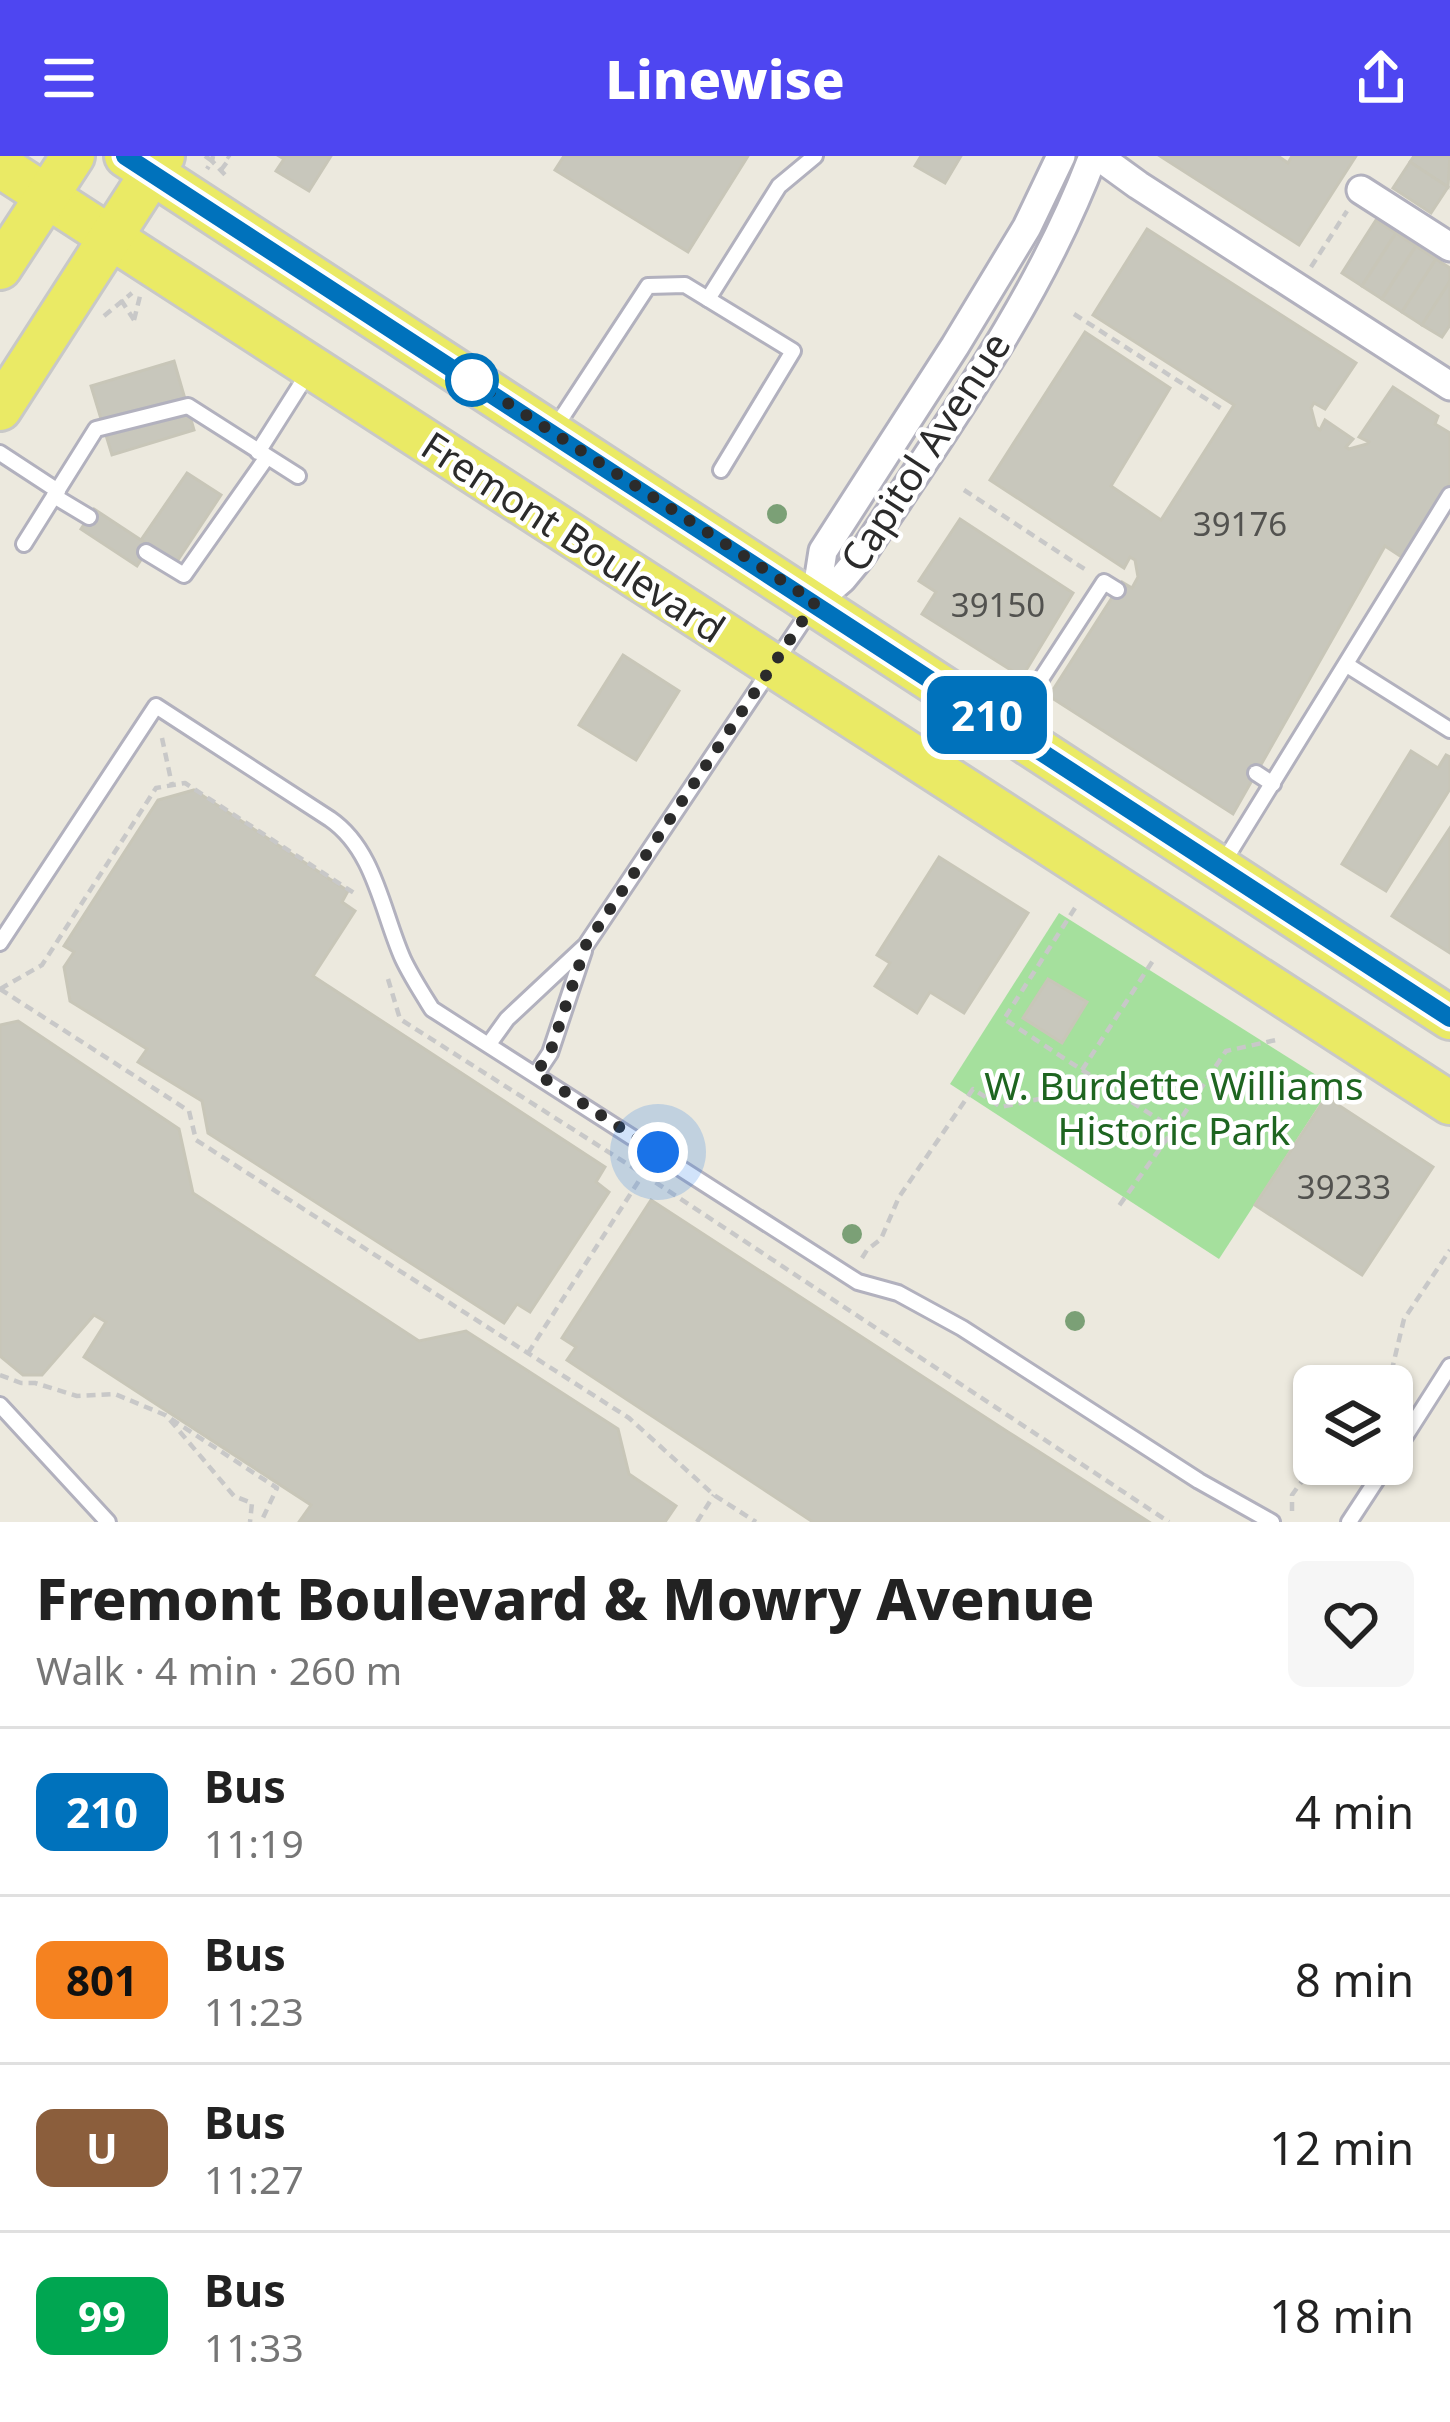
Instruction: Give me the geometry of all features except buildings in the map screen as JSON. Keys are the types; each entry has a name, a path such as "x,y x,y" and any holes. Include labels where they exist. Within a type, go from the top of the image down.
{"main road":[{"path":"0,268 73,156"},
{"path":"0,409 110,237 147,162"},
{"name":"Fremont Boulevard","path":"147,162 1450,1018"},
{"name":"Fremont Boulevard","path":"0,166 1450,1103"}],"street":[{"name":"Capitol Avenue","path":"815,602 823,551 1028,226 1061,156"},
{"name":"Capitol Avenue","path":"815,602 861,556 957,409 1042,268 1095,156"},
{"path":"1095,156 1450,386"},
{"path":"1361,190 1445,233"}],"lane":[{"path":"708,299 779,186 815,156"},
{"path":"552,432 648,286 685,285 793,351 721,470"},
{"path":"146,552 184,575 263,455 311,367"},
{"path":"24,544 96,429 188,406 298,476"},
{"path":"0,453 89,517"},
{"path":"1221,867 1450,495"},
{"path":"1009,729 1111,585"},
{"path":"489,1044 507,1019 586,945 815,602"},
{"path":"1347,665 1450,730"},
{"path":"0,944 156,706 353,838 366,859 405,963 432,1009 858,1282 898,1293 962,1328 1199,1481 1272,1522"},
{"path":"1256,773 1273,784"},
{"path":"536,1073 550,1053 586,945"},
{"path":"1413,1424 1450,1366"},
{"path":"0,1405 108,1522"},
{"path":"1349,1522 1373,1485"}],"path":[{"path":"211,184 227,156"},
{"path":"1298,287 1361,190"},
{"path":"94,325 130,292 140,298"},
{"path":"110,294 121,300 134,320"},
{"path":"1074,314 1222,410"},
{"path":"964,490 1111,585"},
{"path":"156,706 172,785"},
{"path":"364,899 185,782 156,788 42,964 0,989 189,1112 196,1140 629,1418 714,1495 756,1522"},
{"path":"1075,908 1004,1019 1174,1130"},
{"path":"1082,1070 1154,959"},
{"path":"388,980 400,1019 1168,1522"},
{"path":"1116,1210 1226,1051 1276,1040"},
{"path":"849,1310 862,1255 881,1239 899,1197 974,1089 1001,1107 1106,1085"},
{"path":"528,1353 658,1152"},
{"path":"1393,1365 1404,1318 1450,1250"},
{"path":"0,1375 77,1396 115,1394 165,1415 277,1488 261,1522"},
{"path":"165,1415 235,1496 252,1503 250,1522"},
{"path":"1289,1522 1292,1495 1300,1485"},
{"path":"697,1522 714,1495"}],"green space":[{"name":"W. Burdette Williams Historic Park","path":"1059,913 1332,1085 1219,1259 950,1084"}],"bus line":[{"name":"210","path":"125,156 1450,1018"}],"route":[{"path":"472,380 815,602 586,945 550,1053 536,1073 658,1152"}]}
